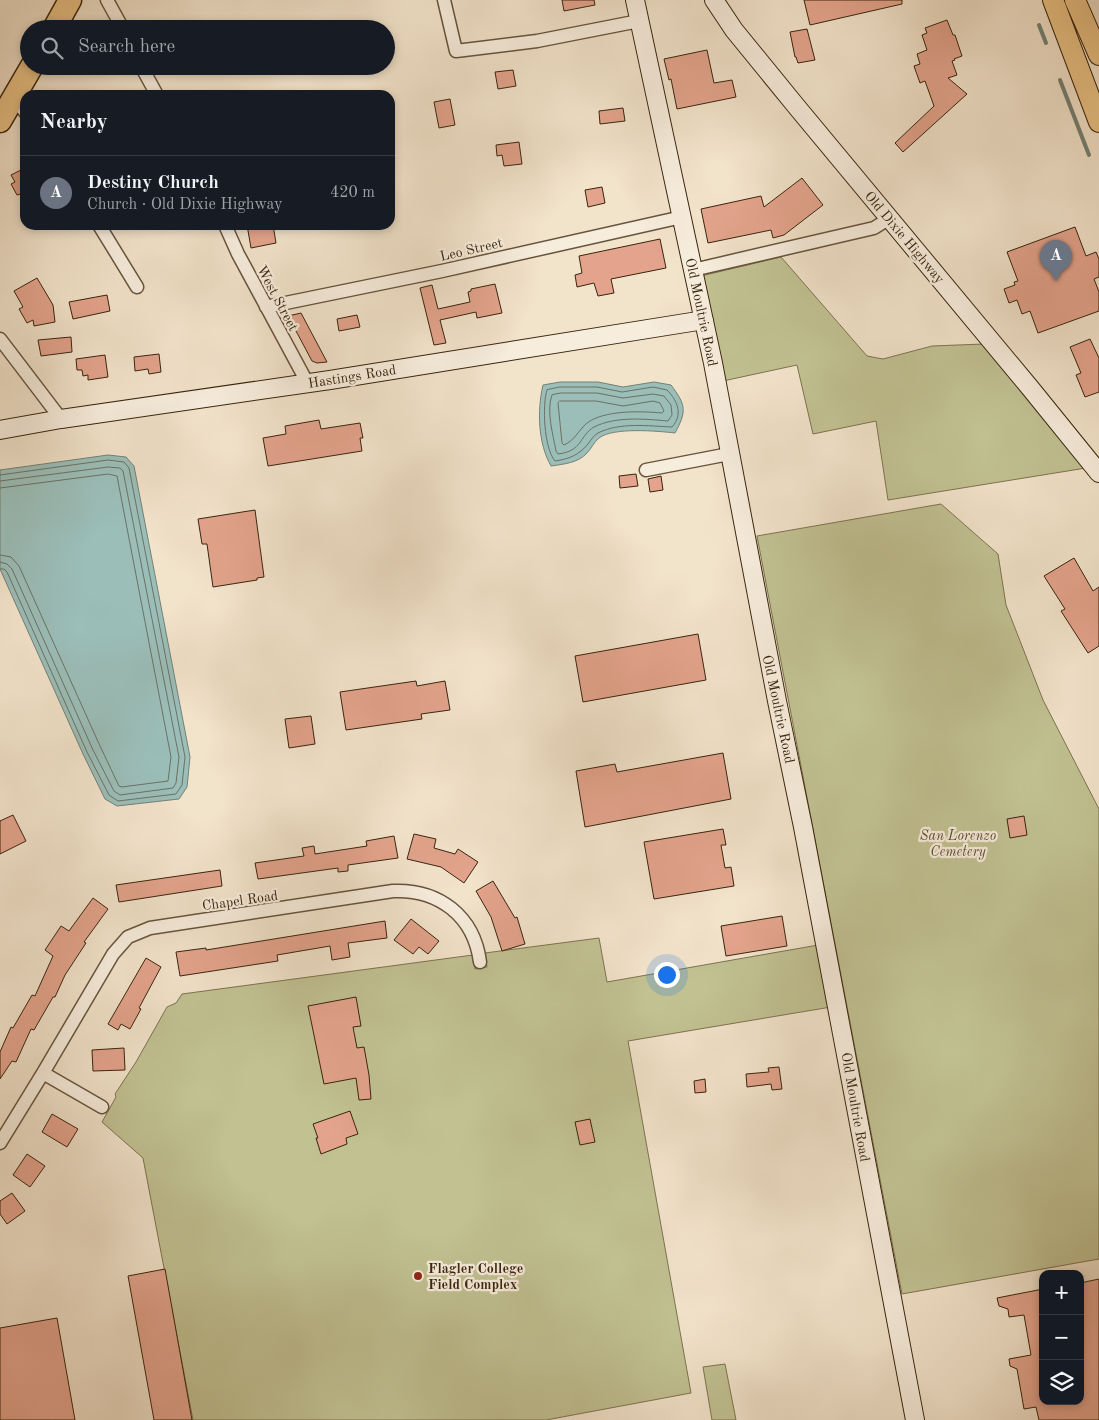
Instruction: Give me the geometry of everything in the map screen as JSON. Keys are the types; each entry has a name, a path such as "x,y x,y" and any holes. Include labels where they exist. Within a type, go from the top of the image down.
{"highway":[{"path":"59,20 70,0"},
{"path":"24,90 29,75"},
{"path":"0,121 19,105"}],"main road":[{"name":"Old Moultrie Road","path":"635,0 704,320 803,827 915,1420"},
{"name":"Old Dixie Highway","path":"714,0 741,38 1099,473"},
{"path":"1053,0 1066,16 1099,95"},
{"path":"1053,0 1099,122"},
{"path":"1075,0 1099,55"},
{"path":"1085,0 1099,38"},
{"name":"Hastings Road","path":"0,430 60,419 308,384 704,320"}],"street":[{"path":"107,0 118,20"},
{"path":"444,0 456,51 537,41 639,21"},
{"path":"146,75 154,90"},
{"name":"Leo Street","path":"266,307 442,271 682,218"},
{"path":"693,270 874,228 890,218"},
{"path":"101,230 137,287"},
{"name":"West Street","path":"228,230 266,307 308,384"},
{"path":"0,339 60,419"},
{"path":"646,470 729,454"},
{"name":"Chapel Road","path":"0,1143 113,954 128,937 150,928 406,890 431,896 460,915 475,940 480,962"},
{"path":"43,1073 102,1107"}],"green space":[{"path":"781,257 867,356 883,359 932,346 984,344 1086,468 888,500 876,421 813,434 797,365 723,381 701,276"},
{"name":"San Lorenzo Cemetery","path":"941,504 998,554 1006,605 1043,700 1099,809 1099,1259 902,1294 757,536"},
{"name":"Flagler College Field Complex","path":"599,938 607,982 824,944 837,1006 628,1041 691,1393 546,1420 193,1420 143,1158 102,1122 116,1097 115,1094 136,1062 167,1007 176,1003 182,994 473,955 475,969 487,967 485,953"},
{"path":"725,1364 736,1420 712,1420 703,1367"}],"water":[{"path":"560,382 598,382 623,387 654,382 671,385 682,403 682,419 675,433 658,431 614,432 599,438 587,453 579,459 551,466 541,437 539,416 541,395 543,385"},
{"path":"108,455 126,457 134,466 190,757 187,787 179,799 117,806 105,799 0,569 0,470"}],"building":[{"path":"562,0 594,0 595,5 564,11"},
{"path":"804,0 902,0 902,4 810,25"},
{"path":"947,20 953,35 955,35 962,56 952,61 957,75 948,78 967,94 903,152 895,143 934,106 925,81 920,83 914,66 920,64 917,54 927,50 922,35 927,33 925,28"},
{"path":"807,29 815,60 798,63 790,32"},
{"path":"707,50 714,83 732,80 736,97 677,109 671,79 669,80 664,59"},
{"path":"513,70 516,86 498,89 495,72"},
{"path":"450,99 455,125 439,128 434,102"},
{"path":"623,108 625,121 600,124 599,111"},
{"path":"519,142 522,164 504,166 502,155 497,156 496,145"},
{"path":"20,170 20,194 17,195 11,184 15,182 11,175"},
{"path":"802,178 823,205 784,235 773,238 771,230 708,243 701,209 761,196 764,207"},
{"path":"602,187 605,203 588,207 585,190"},
{"path":"1075,227 1086,256 1096,252 1099,259 1099,277 1094,279 1099,292 1099,311 1038,333 1030,311 1022,314 1017,300 1009,303 1004,289 1015,285 1014,282 1018,281 1007,252"},
{"path":"248,230 274,230 276,243 251,248"},
{"path":"660,239 666,268 611,279 614,293 598,296 594,283 577,287 575,275 582,273 579,256"},
{"path":"37,278 53,305 55,322 34,326 33,320 27,323 19,309 23,307 14,291"},
{"path":"495,284 502,313 477,318 476,312 440,320 446,343 434,345 420,288 432,285 438,309 470,302 468,292 471,289"},
{"path":"107,295 110,311 73,319 69,302"},
{"path":"301,313 327,362 317,363 312,361 288,316"},
{"path":"357,315 360,327 339,331 337,319"},
{"path":"71,337 72,352 41,356 38,340"},
{"path":"1090,339 1099,358 1099,392 1085,397 1076,375 1081,373 1070,347"},
{"path":"159,354 161,372 149,374 148,369 135,371 134,357"},
{"path":"105,355 108,377 88,380 88,375 83,376 82,370 77,370 76,359"},
{"path":"319,420 321,429 360,423 363,438 360,438 362,451 268,466 263,438 286,434 285,426"},
{"path":"636,474 638,486 620,488 619,476"},
{"path":"661,476 663,490 650,492 648,479"},
{"path":"255,510 264,577 257,578 257,580 213,587 207,544 202,544 198,519"},
{"path":"1074,558 1093,591 1099,587 1099,646 1088,653 1061,611 1065,609 1044,576"},
{"path":"698,634 706,680 583,702 575,656"},
{"path":"416,681 417,686 445,681 450,710 421,714 422,719 346,730 340,692"},
{"path":"311,716 315,744 289,748 285,719"},
{"path":"723,753 731,799 585,827 576,771 615,764 617,772"},
{"path":"13,815 26,841 0,854 0,821"},
{"path":"1024,816 1027,835 1010,838 1007,819"},
{"path":"723,829 726,845 721,845 725,868 731,867 734,886 654,899 644,842"},
{"path":"414,834 436,839 434,848 455,854 458,849 478,862 464,883 441,867 407,859"},
{"path":"394,836 398,858 348,865 348,871 338,872 338,868 258,879 255,863 304,856 302,848 314,846 315,854 367,846 366,841"},
{"path":"220,870 222,886 119,902 116,885"},
{"path":"493,881 515,918 517,917 525,944 502,951 491,917 476,891"},
{"path":"93,898 108,909 84,942 86,943 65,975 55,997 53,997 34,1030 31,1029 16,1062 12,1061 0,1079 0,1052 11,1027 13,1028 32,995 35,996 53,956 45,950 61,926 69,931"},
{"path":"782,916 787,946 726,956 721,926"},
{"path":"411,919 439,941 428,954 419,947 413,954 394,940"},
{"path":"385,921 387,938 348,943 350,957 332,960 330,946 277,955 278,961 180,976 176,952 206,948 206,950"},
{"path":"146,958 161,967 130,1029 121,1024 118,1030 108,1024"},
{"path":"356,997 361,1026 353,1027 357,1048 364,1047 371,1099 359,1100 356,1078 324,1084 308,1006"},
{"path":"124,1048 125,1070 93,1071 92,1050"},
{"path":"779,1067 782,1089 772,1090 771,1084 747,1087 746,1074 769,1072 768,1068"},
{"path":"705,1079 706,1092 695,1093 694,1081"},
{"path":"350,1111 358,1134 346,1138 347,1144 321,1154 313,1124"},
{"path":"52,1114 78,1129 67,1147 42,1132"},
{"path":"590,1119 595,1142 580,1145 575,1122"},
{"path":"27,1154 45,1166 30,1187 13,1175"},
{"path":"12,1193 25,1211 7,1224 0,1214 0,1201"},
{"path":"165,1269 192,1420 154,1420 128,1276"},
{"path":"1099,1279 1099,1420 1039,1420 1036,1407 1024,1409 1017,1369 1010,1366 1009,1359 1031,1355 1024,1315 1009,1317 1008,1309 999,1306 997,1298 1039,1290 1039,1405 1084,1405 1084,1282"},
{"path":"57,1318 75,1420 0,1420 0,1328"}],"waterway":[{"path":"1039,25 1046,43"},
{"path":"1060,80 1089,155"}],"place":[{"name":"Destiny Church","path":"1056,281"},
{"name":"Flagler College Field Complex","path":"418,1276"}]}
